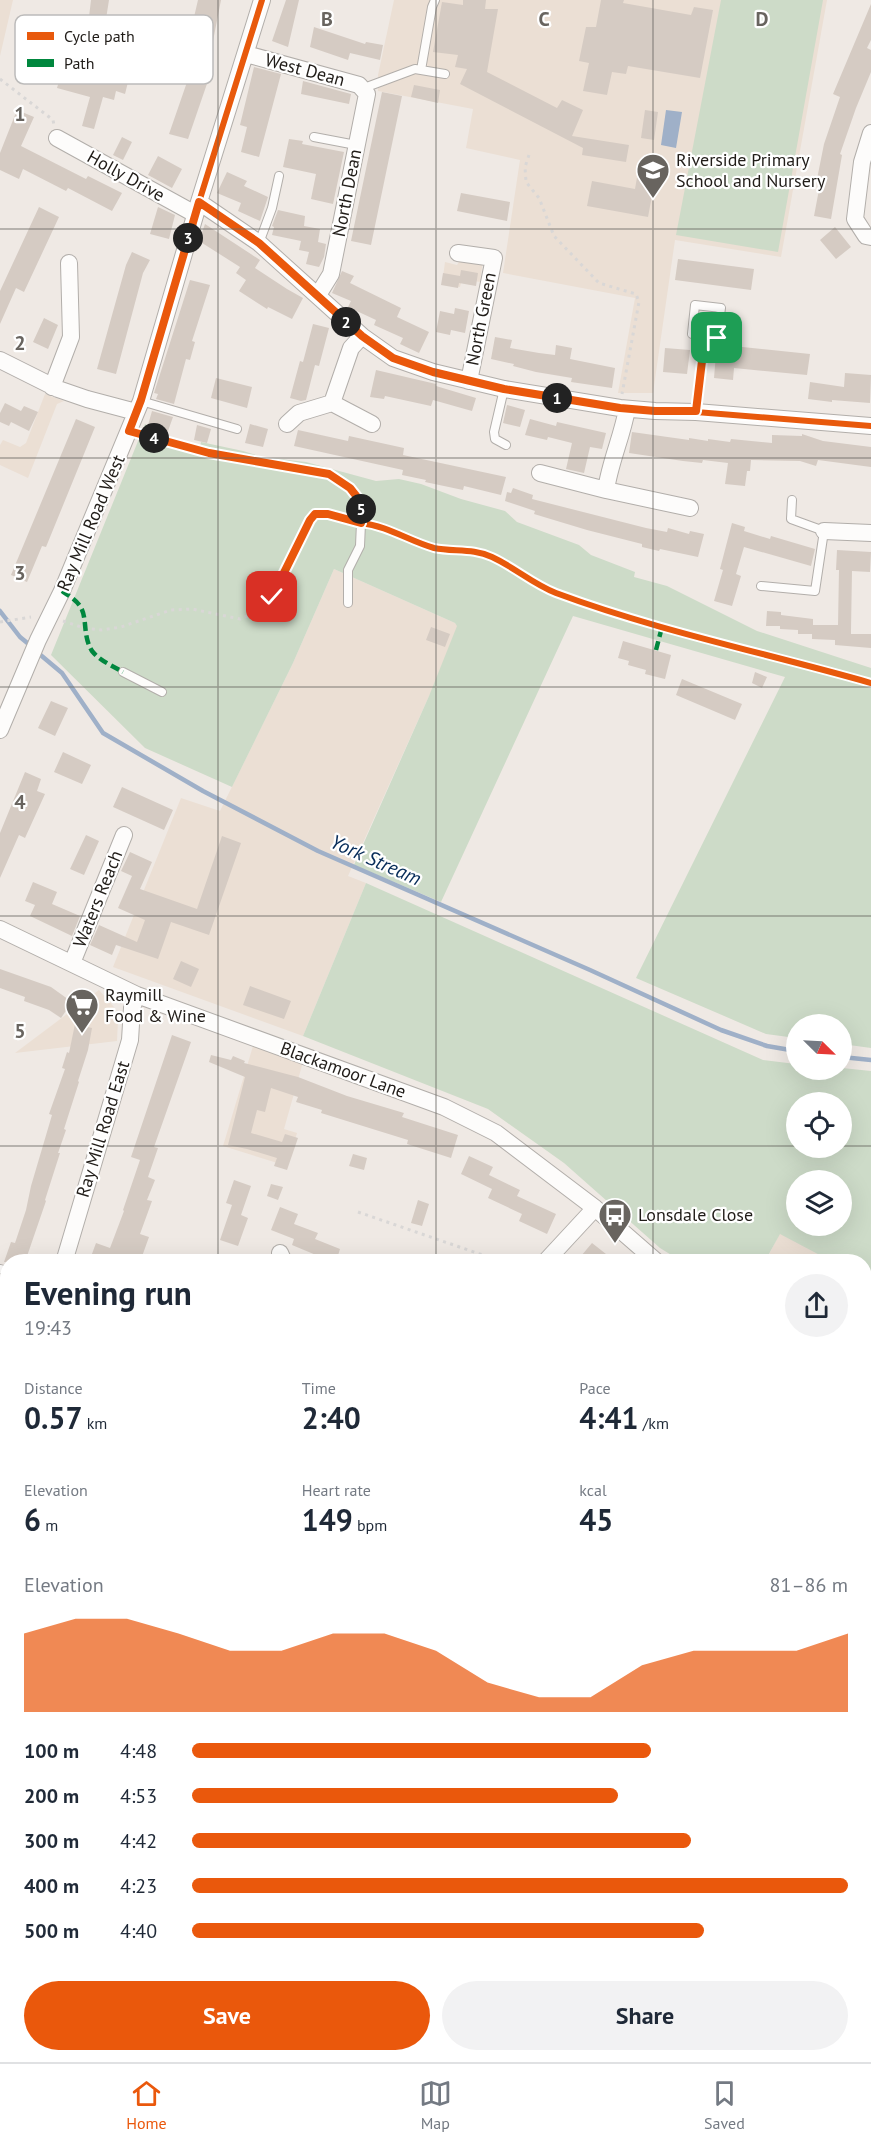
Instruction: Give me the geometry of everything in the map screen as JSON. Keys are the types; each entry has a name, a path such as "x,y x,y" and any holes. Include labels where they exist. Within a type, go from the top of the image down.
{"street":[{"name":"Ray Mill Road West","path":"0,730 6,697 52,615 139,406 197,208 262,0"},
{"name":"West Dean","path":"246,54 364,88"},
{"name":"North Dean","path":"318,295 331,274 367,94 364,88"},
{"path":"871,134 862,162 855,219 866,236 871,237"},
{"name":"Holly Drive","path":"57,138 197,208 259,243 362,336 393,358 433,372 504,389 623,408 696,411 871,426"},
{"name":"North Green","path":"458,253 494,258 469,381"},
{"path":"52,387 71,337 69,263"},
{"path":"332,403 351,348 362,336"},
{"path":"0,360 52,387 87,399 139,406"},
{"path":"287,424 299,413 332,403 372,424"},
{"path":"606,490 608,474 625,422 623,408"},
{"path":"540,473 690,508"},
{"path":"825,531 871,532"},
{"name":"Waters Reach","path":"72,963 124,835"},
{"name":"Blackamoor Lane","path":"0,929 137,995 444,1107 496,1133 595,1208 648,1254"},
{"name":"Ray Mill Road East","path":"66,1254 130,1040 132,1008 137,995"},
{"path":"552,1254 595,1208"}],"lane":[{"path":"422,70 435,0"},
{"path":"364,88 415,69 445,74"},
{"path":"314,137 357,145"},
{"path":"259,243 272,208 279,176"},
{"path":"696,306 721,308 717,338 705,336 692,334 696,306"},
{"path":"696,411 705,336"},
{"path":"504,389 494,432 495,439 506,445"},
{"path":"139,406 237,429"},
{"path":"129,431 209,453 329,474 350,488 361,502 361,523 360,546 348,570 348,603"},
{"path":"761,586 816,591 825,531 791,519 792,500"},
{"path":"123,672 162,692"}],"path":[{"path":"0,79 53,120 57,138"},
{"path":"529,155 525,167 526,182 539,198 554,236 599,283 636,294 639,302 623,408"},
{"path":"52,615 69,625 102,630 121,627 171,610 192,609 240,619 259,611 272,597 315,514 328,514 361,523"},
{"path":"0,622 20,618"},
{"path":"358,1212 480,1254"}],"shaded area":[{"path":"0,0 13,0 0,56"},
{"name":"Riverside Primary School and Nursery","path":"394,0 827,0 781,257 675,240 653,393 618,393 635,298 503,273 520,160 466,148 473,109 378,91 378,75"},
{"path":"460,260 483,260 480,282 462,279 460,287 442,284 445,262 457,265"},
{"path":"45,394 64,401 57,404 28,478 0,465 0,445 3,440 20,447 26,443"},
{"path":"334,569 455,623 464,633 429,696 348,876 366,883 303,1036 113,967 181,798 220,811 293,663"},
{"path":"99,990 114,1007 118,1020 117,1041 15,1053"},
{"path":"253,1046 303,1062 284,1129 297,1133 287,1166 223,1146"},
{"path":"780,1233 818,1254 769,1254"}],"green space":[{"path":"721,0 823,0 778,252 676,235"},
{"path":"145,424 176,441 200,447 201,442 262,457 306,462 376,481 399,479 505,511 517,522 579,545 591,555 635,572 634,577 667,586 757,631 871,668 871,1048 852,1045 852,1014 786,1014 786,1037 766,1034 636,978 785,677 573,616 441,902 354,865 429,696 457,626 455,623 334,569 293,663 232,787 145,748 51,655"},
{"path":"366,883 763,1060 786,1063 786,1080 852,1080 852,1069 871,1071 871,1254 818,1254 780,1234 769,1254 670,1254 564,1163 488,1109 303,1036"}],"water":[{"path":"666,110 682,112 676,148 661,145"}],"building":[{"path":"91,0 109,0 107,15 89,15"},
{"path":"198,0 221,0 213,41 213,15 194,15"},
{"path":"286,0 299,0 288,47 272,41"},
{"path":"463,0 486,0 485,9 498,9 487,72 557,108 562,100 583,110 572,136 629,145 626,162 582,155 583,148 460,84 467,69 455,67 458,55 433,52 442,2 463,5"},
{"path":"601,0 624,0 623,3 691,15 694,7 713,10 700,78 628,66 626,74 612,72 607,95 583,91 589,63 579,61 586,27 596,27"},
{"path":"871,4 871,40 867,48 871,50 871,72 840,154 842,155 831,219 814,216 821,179 817,179 824,144 840,97 833,94"},
{"path":"314,27 365,44 366,42 383,45 380,60 350,53 348,60 310,47"},
{"path":"254,67 281,74 259,157 241,152 247,127 240,125"},
{"path":"303,81 351,94 349,104 301,94"},
{"path":"58,84 128,84 125,94 116,91 114,100 103,97 94,129 82,126 90,97 57,88"},
{"path":"186,84 207,84 188,139 169,134"},
{"path":"414,85 440,90 438,103 411,97"},
{"path":"382,92 402,96 371,245 351,241"},
{"path":"17,110 34,117 21,146 86,179 88,176 122,193 112,211 68,188 66,191 23,169 19,179 0,170 0,153"},
{"path":"645,110 658,112 654,140 641,138"},
{"path":"122,137 132,142 123,160 113,155"},
{"path":"289,139 303,141 302,144 344,152 333,204 311,199 316,174 283,167"},
{"path":"158,156 182,169 172,188 148,175"},
{"path":"639,166 657,169 648,217 587,206 592,181 635,189"},
{"path":"227,172 247,181 244,186 268,197 260,221 238,211 241,203 217,193"},
{"path":"461,193 510,202 507,221 457,211"},
{"path":"39,207 59,217 24,292 16,288 0,324 0,291"},
{"path":"158,207 175,215 169,239 150,234"},
{"path":"278,210 305,216 304,226 320,229 318,242 326,244 324,257 319,267 306,264 309,252 299,250 301,241 272,235 274,227 272,226"},
{"path":"205,224 260,260 255,268 303,298 292,319 268,307 267,309 239,291 246,280 236,273 240,267 199,241"},
{"path":"835,227 851,247 836,259 820,240"},
{"path":"132,252 150,260 143,273 116,374 97,369 126,265"},
{"path":"678,259 754,269 751,290 675,280"},
{"path":"461,270 478,273 476,286 459,283 458,288 441,285 443,273 460,276"},
{"path":"342,271 354,276 350,283 401,308 397,317 429,332 419,353 400,344 403,338 374,325 376,320 348,307 351,301 332,293"},
{"path":"190,280 210,285 192,341 195,342 190,360 186,359 174,404 156,399 158,394 154,393"},
{"path":"455,308 469,311 465,333 451,330 450,335 436,332 440,311 454,314"},
{"path":"44,318 58,325 48,349 33,342"},
{"path":"313,324 329,328 319,366 315,365 306,400 301,401 290,398"},
{"path":"495,337 512,340 510,348 539,353 555,355 556,345 572,348 570,359 615,368 612,388 571,382 572,378 536,372 491,359"},
{"path":"733,346 810,354 807,375 734,368 733,380 714,378 716,354 731,355"},
{"path":"665,348 690,350 687,374 663,372"},
{"path":"376,370 436,384 436,386 476,398 472,411 433,400 431,406 385,396 384,399 370,397"},
{"path":"845,373 871,375 870,403 808,399 810,382 844,387"},
{"path":"216,378 252,387 247,408 211,398"},
{"path":"5,403 21,411 24,406 38,412 29,431 11,422 9,426 0,422 0,413"},
{"path":"507,405 525,410 520,427 503,423"},
{"path":"152,411 173,417 168,431 148,425"},
{"path":"76,419 95,427 46,547 42,546 27,582 11,575"},
{"path":"530,419 556,426 557,422 606,433 602,449 590,447 584,473 566,469 572,443 548,437 547,440 525,435"},
{"path":"250,424 268,429 263,447 245,443"},
{"path":"197,425 211,429 207,443 194,440"},
{"path":"298,430 348,441 349,436 404,448 403,455 506,477 501,495 464,486 463,490 425,482 426,480 402,475 403,470 294,446"},
{"path":"632,432 689,440 689,438 730,442 731,439 772,443 772,435 802,436 802,434 823,441 871,447 871,467 818,460 816,466 800,461 751,460 745,486 725,484 728,463 703,460 702,463 629,453"},
{"path":"513,488 533,495 532,499 646,528 667,532 668,528 689,534 690,531 704,534 698,557 642,547 642,544 534,514 535,511 505,501 507,492 511,493"},
{"path":"732,523 745,527 744,531 815,549 811,566 744,547 736,574 741,576 732,606 714,601"},
{"path":"837,550 871,552 870,572 852,571 851,634 871,634 871,648 835,645 835,640 812,639 812,634 798,634 798,630 766,626 767,611 813,619 813,625 838,625"},
{"path":"431,627 450,634 445,647 426,640"},
{"path":"623,641 671,655 665,679 645,674 646,670 628,665 629,661 618,658"},
{"path":"755,672 767,677 762,688 752,683"},
{"path":"682,679 742,704 735,720 676,695"},
{"path":"51,701 68,708 55,736 38,728"},
{"path":"63,752 91,765 82,784 54,772"},
{"path":"25,772 41,779 37,791 45,794 25,838 19,835 0,878 0,833"},
{"path":"122,787 173,810 164,830 113,807"},
{"path":"86,835 99,841 84,875 70,869"},
{"path":"222,836 241,843 209,935 171,922 158,959 116,945 112,955 90,945 99,925 137,942 145,920 118,908 132,876 121,871 130,852 152,862 140,889 197,909"},
{"path":"33,882 57,892 52,904 80,916 72,936 30,916 35,905 25,901"},
{"path":"181,961 199,969 191,987 173,979"},
{"path":"0,969 51,987 72,1002 61,1018 49,1010 24,1001 25,997 0,988"},
{"path":"250,986 291,1001 284,1019 243,1005"},
{"path":"75,1024 92,1028 88,1050 64,1129 66,1130 58,1153 60,1153 28,1254 7,1254 11,1242 15,1243 26,1210 52,1115 49,1114 65,1069 62,1068 67,1052 69,1053"},
{"path":"172,1035 191,1042 154,1147 158,1148 148,1177 155,1180 147,1200 152,1201 140,1234 149,1237 143,1254 92,1254 96,1243 110,1248 140,1160 131,1157"},
{"path":"211,1055 231,1060 233,1056 245,1061 244,1063 298,1077 347,1096 404,1113 402,1117 458,1135 451,1158 407,1144 408,1140 321,1113 322,1110 296,1102 298,1097 271,1088 265,1112 257,1110 251,1133 282,1142 285,1134 298,1138 287,1170 274,1166 277,1158 228,1145 245,1077 209,1062"},
{"path":"353,1154 367,1158 364,1170 349,1166"},
{"path":"469,1156 493,1167 489,1175 520,1190 517,1196 556,1214 547,1234 519,1221 522,1214 488,1198 492,1189 461,1174"},
{"path":"234,1180 251,1186 241,1215 248,1218 238,1246 220,1240 232,1205 226,1203"},
{"path":"271,1184 283,1187 278,1200 267,1196"},
{"path":"418,1200 429,1204 422,1226 411,1223"},
{"path":"280,1207 298,1214 294,1224 318,1233 315,1239 340,1249 338,1254 314,1254 292,1245 294,1239 271,1230"},
{"path":"592,1243 606,1254 583,1254"}],"waterway":[{"name":"York Stream","path":"0,611 20,637 31,646"},
{"name":"York Stream","path":"37,652 62,673 103,733 203,791 318,851 721,1030 767,1046 786,1049"},
{"name":"York Stream","path":"852,1058 871,1060"}],"marked path":[{"path":"62,591 80,606 84,616 87,639 95,655 123,672"},
{"path":"656,650 662,627"}],"cycle path":[{"path":"262,0 199,202 259,243 362,336 393,358 433,372 504,389 620,408 871,426"},
{"path":"129,431 209,453 329,474 350,488 361,502 361,523 380,527 434,548 485,554 556,593 633,619 871,683"}],"place":[{"name":"Riverside Primary School and Nursery","path":"653,199"},
{"name":"Raymill Food & Wine","path":"82,1034"},
{"name":"Lonsdale Close","path":"615,1244"}],"route":[{"path":"272,597 315,514 328,514 361,523 361,502 350,488 329,474 209,453 129,431 141,400 199,202 259,243 362,336 393,358 433,372 504,389 620,408 696,411 705,336 717,338"}]}
